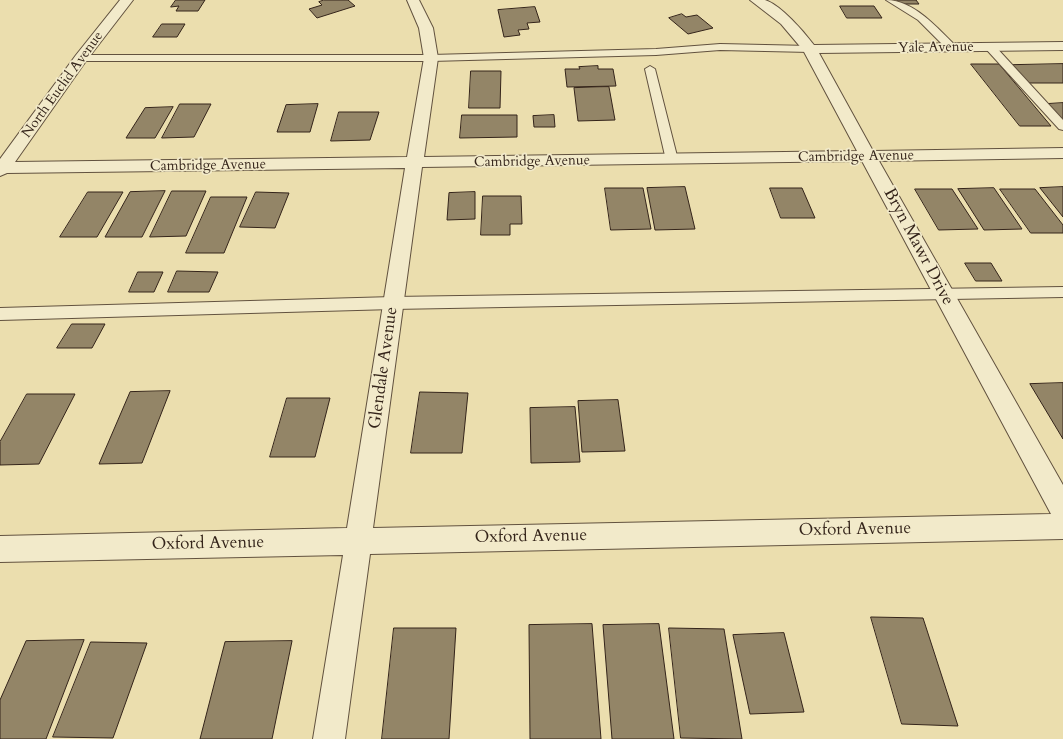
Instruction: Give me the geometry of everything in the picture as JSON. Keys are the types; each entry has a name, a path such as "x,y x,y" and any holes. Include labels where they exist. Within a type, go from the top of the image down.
{"street":[{"name":"North Euclid Avenue","path":"1,170 81,58 127,0"},
{"name":"Glendale Avenue","path":"329,739 360,540 393,303 431,58 428,30 420,11 413,0"},
{"name":"Bryn Mawr Drive","path":"756,0 776,12 787,21 802,37 810,49 943,294 1063,510"},
{"name":"Yale Avenue","path":"810,49 1063,46"},
{"name":"Cambridge Avenue","path":"1,170 1063,153"},
{"name":"Oxford Avenue","path":"0,549 360,540 1063,526"}],"lane":[{"path":"891,0 921,18 952,48"},
{"path":"81,58 431,58 656,52 720,47 810,49"},
{"path":"990,47 1063,128"},
{"path":"650,68 672,160"},
{"path":"0,314 393,303 1063,292"}],"building":[{"path":"176,0 205,0 198,11 176,11 179,6 171,7"},
{"path":"324,0 348,0 355,6 317,18 309,9 322,5 319,2"},
{"path":"897,0 916,0 919,4 900,4"},
{"path":"840,6 874,6 882,18 847,18"},
{"path":"535,7 540,22 527,23 529,29 518,30 520,35 504,37 498,10"},
{"path":"682,14 686,17 697,15 713,28 688,34 669,18"},
{"path":"162,24 185,24 177,37 153,37"},
{"path":"971,64 999,64 1051,126 1020,126"},
{"path":"1063,64 1063,83 1028,83 1011,65"},
{"path":"598,66 598,69 613,69 616,86 567,87 565,69 580,69 579,67"},
{"path":"471,71 501,71 500,108 469,108"},
{"path":"609,87 615,120 578,121 574,88"},
{"path":"1063,103 1063,122 1046,104"},
{"path":"180,104 211,104 194,137 162,138"},
{"path":"318,104 310,132 277,132 286,105"},
{"path":"173,107 155,138 126,138 145,108"},
{"path":"339,112 379,112 370,140 331,141"},
{"path":"462,115 517,115 517,137 460,138"},
{"path":"554,115 555,127 534,127 533,116"},
{"path":"685,187 695,229 655,230 647,188"},
{"path":"1063,187 1063,217 1040,188"},
{"path":"605,188 643,188 651,229 611,230"},
{"path":"770,188 802,188 815,218 781,218"},
{"path":"994,188 1022,229 984,230 958,189"},
{"path":"915,189 952,189 978,229 939,230"},
{"path":"1000,189 1035,189 1063,225 1063,233 1031,233"},
{"path":"165,191 142,237 105,237 130,192"},
{"path":"172,191 206,191 186,236 150,237"},
{"path":"88,192 123,192 97,237 60,237"},
{"path":"256,192 289,193 275,228 240,227"},
{"path":"475,192 475,219 447,220 449,193"},
{"path":"483,196 521,196 522,224 510,224 510,235 481,235"},
{"path":"211,197 247,197 224,253 186,253"},
{"path":"965,263 991,263 1002,281 976,281"},
{"path":"177,271 218,272 209,292 168,292"},
{"path":"138,272 163,272 154,292 129,292"},
{"path":"72,324 105,324 92,348 57,348"},
{"path":"1063,383 1063,439 1030,384"},
{"path":"170,391 142,463 99,464 130,392"},
{"path":"420,392 468,393 462,453 411,453"},
{"path":"27,394 75,394 39,464 0,465 0,442"},
{"path":"287,398 330,398 315,457 270,457"},
{"path":"618,400 625,451 582,452 578,401"},
{"path":"575,407 580,462 531,463 530,408"},
{"path":"871,617 923,618 958,726 902,724"},
{"path":"592,624 601,739 530,739 529,625"},
{"path":"659,624 674,739 612,739 603,625"},
{"path":"394,628 456,628 449,739 382,739"},
{"path":"669,628 724,629 742,739 681,738"},
{"path":"784,633 804,712 750,714 733,635"},
{"path":"84,640 46,739 0,739 0,700 26,641"},
{"path":"292,641 272,739 200,739 225,642"},
{"path":"91,642 147,643 113,738 53,737"}]}
